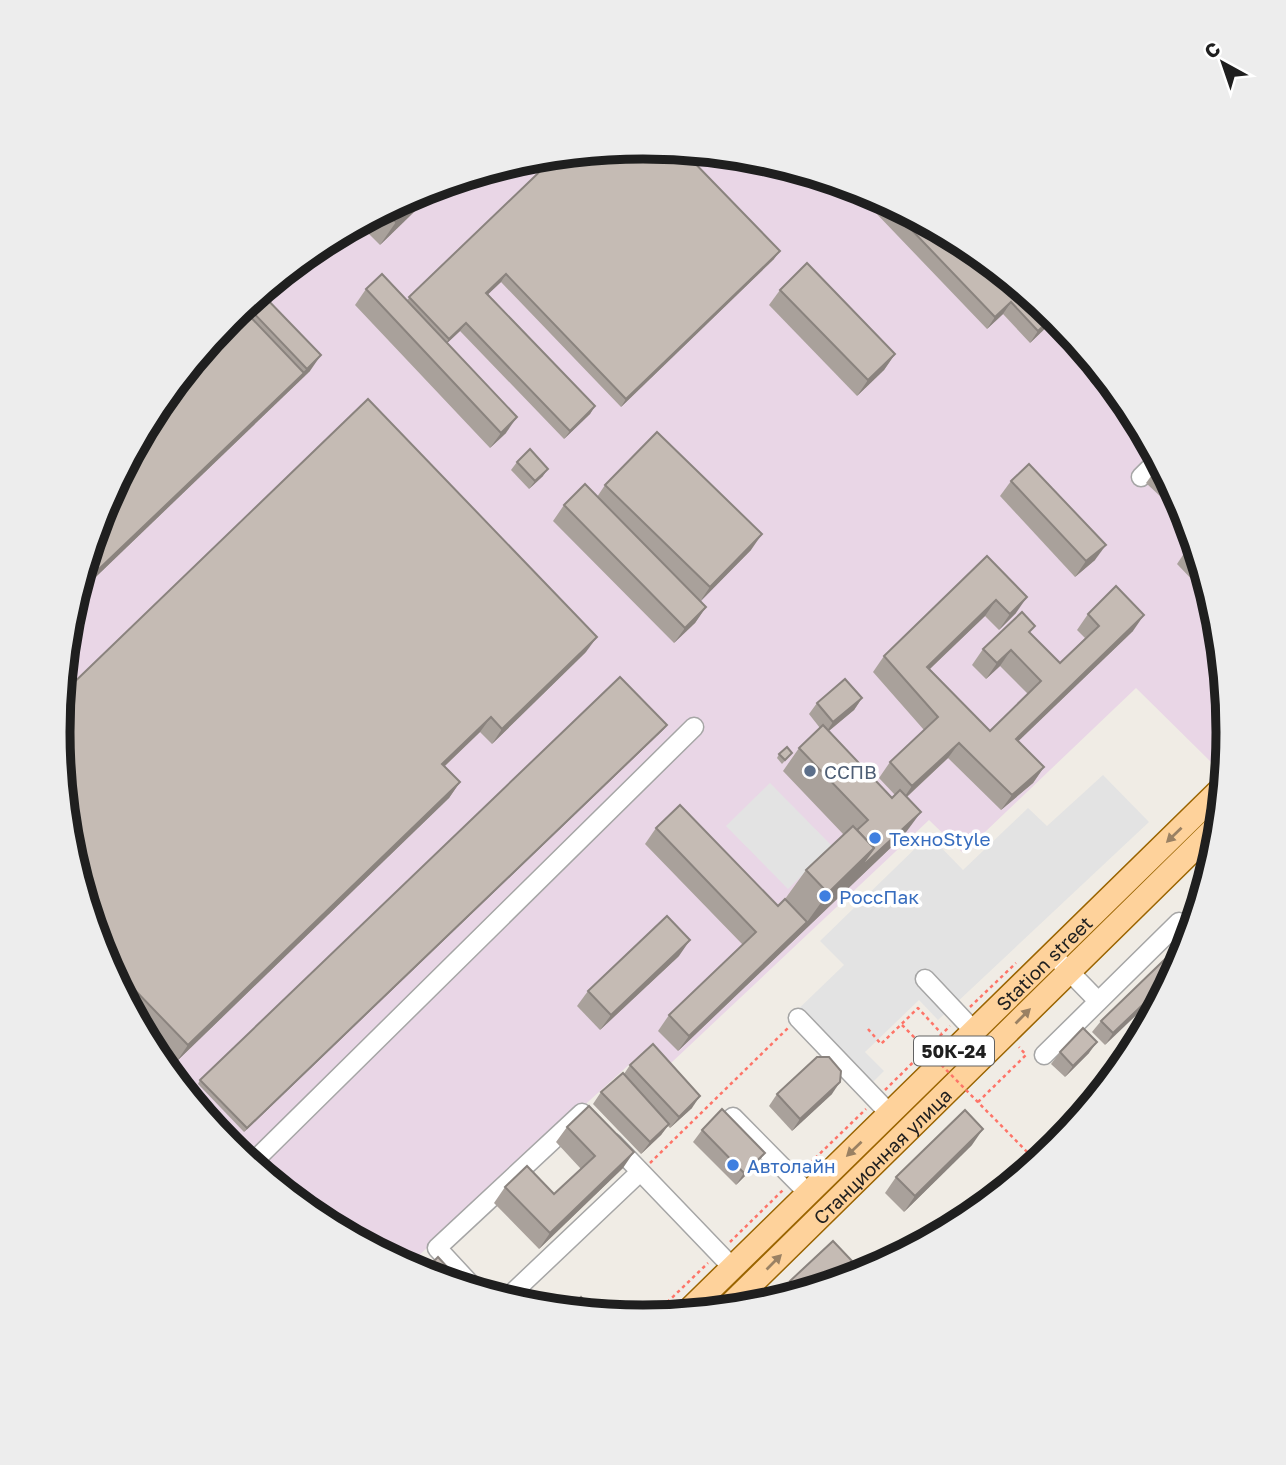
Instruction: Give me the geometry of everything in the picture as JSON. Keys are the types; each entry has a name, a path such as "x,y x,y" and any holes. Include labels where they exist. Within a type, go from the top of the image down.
{"main road":[{"name":"Station street","path":"693,1303 725,1260 967,1024 1052,954 1213,785"},
{"name":"Станционная улица","path":"738,1297 1206,837"}],"lane":[{"path":"1140,477 1150,467"},
{"path":"258,1157 694,727"},
{"path":"1035,1055 1098,1001 1179,922"},
{"path":"1052,954 1098,1001"},
{"path":"925,979 967,1024"},
{"path":"798,1018 883,1107"},
{"path":"463,1276 437,1248 584,1112 725,1260"},
{"path":"733,1116 801,1186"},
{"path":"516,1291 640,1172"}],"path":[{"path":"668,1305 725,1260 883,1107 942,1034 967,1024 1019,960"},
{"path":"869,1029 881,1044 918,1008 942,1034"},
{"path":"640,1172 798,1018"},
{"path":"902,1025 1030,1155"},
{"path":"978,1102 1035,1055"}],"shaded area":[{"path":"643,159 718,164 755,171 791,179 862,203 930,236 992,278 1048,327 1098,384 1119,414 1157,479 1186,548 1205,621 1211,658 1215,695 1215,760 1212,763 1136,688 963,853 929,820 671,1063 653,1043 417,1257 420,1260 356,1229 325,1209 294,1187 238,1138 188,1081 167,1051 129,986 114,952 100,917 81,844 71,770 70,732 71,695 81,621 100,548 114,513 129,479 167,414 188,384 238,327 294,278 325,256 357,236 424,203 495,179 531,171 568,164"},
{"path":"1103,775 1149,822 938,1020 919,1000 865,1052 884,1071 863,1092 790,1017 844,965 820,941 929,835 963,870 1028,808 1047,826"},
{"path":"770,783 832,846 788,889 726,826"}],"building":[{"path":"643,159 694,162 780,251 626,399 506,274 486,293 595,406 570,431 466,323 449,339 409,297 543,169 568,164"},
{"path":"408,211 396,222 392,218"},
{"path":"906,224 930,236 992,278 1045,324 1038,331 1011,302 995,317"},
{"path":"807,263 895,354 868,380 780,290"},
{"path":"382,274 517,417 501,433 366,289"},
{"path":"268,300 321,355 307,369 253,313"},
{"path":"250,316 304,373 92,575 114,513 147,446 188,384 238,327"},
{"path":"368,399 597,637 502,729 491,717 442,764 460,782 188,1045 127,982 100,917 81,844 75,807 70,732 72,684"},
{"path":"657,432 762,534 710,587 605,485"},
{"path":"530,449 548,469 535,481 517,462"},
{"path":"1029,464 1106,545 1086,561 1011,481"},
{"path":"585,484 706,607 685,628 564,505"},
{"path":"987,556 1027,597 1010,614 996,600 927,667 990,731 1041,681 1011,650 997,663 983,649 1022,612 1035,626 1029,632 1060,663 1099,626 1088,614 1116,586 1144,615 1016,739 1044,767 1012,795 959,743 912,786 890,762 938,717 884,656"},
{"path":"620,677 667,725 247,1128 200,1080"},
{"path":"845,679 862,698 833,722 817,703"},
{"path":"823,725 892,798 900,790 921,812 858,870 874,848 857,830 868,820 799,748"},
{"path":"787,747 792,753 785,760 779,754"},
{"path":"680,805 778,906 785,899 807,922 689,1036 669,1015 756,932 656,828"},
{"path":"853,826 874,848 828,893 806,870"},
{"path":"667,916 690,940 611,1015 588,991"},
{"path":"1172,953 1151,997 1113,1033 1101,1021"},
{"path":"1083,1028 1097,1042 1073,1066 1060,1052"},
{"path":"653,1044 700,1096 679,1117 630,1065"},
{"path":"817,1057 829,1057 841,1071 840,1082 800,1119 777,1094"},
{"path":"623,1073 669,1124 650,1142 601,1092"},
{"path":"589,1106 634,1152 550,1233 505,1187 527,1166 554,1194 595,1156 567,1127"},
{"path":"722,1109 765,1153 744,1173 702,1130"},
{"path":"965,1110 983,1129 915,1196 896,1177"},
{"path":"833,1241 852,1261 844,1269 827,1275 794,1285 790,1281"},
{"path":"438,1257 452,1272 431,1264"}],"place":[{"name":"ССПВ","path":"810,771"},
{"name":"ТехноStyle","path":"875,838"},
{"name":"РоссПак","path":"825,896"},
{"name":"Автолайн","path":"733,1165"}]}
